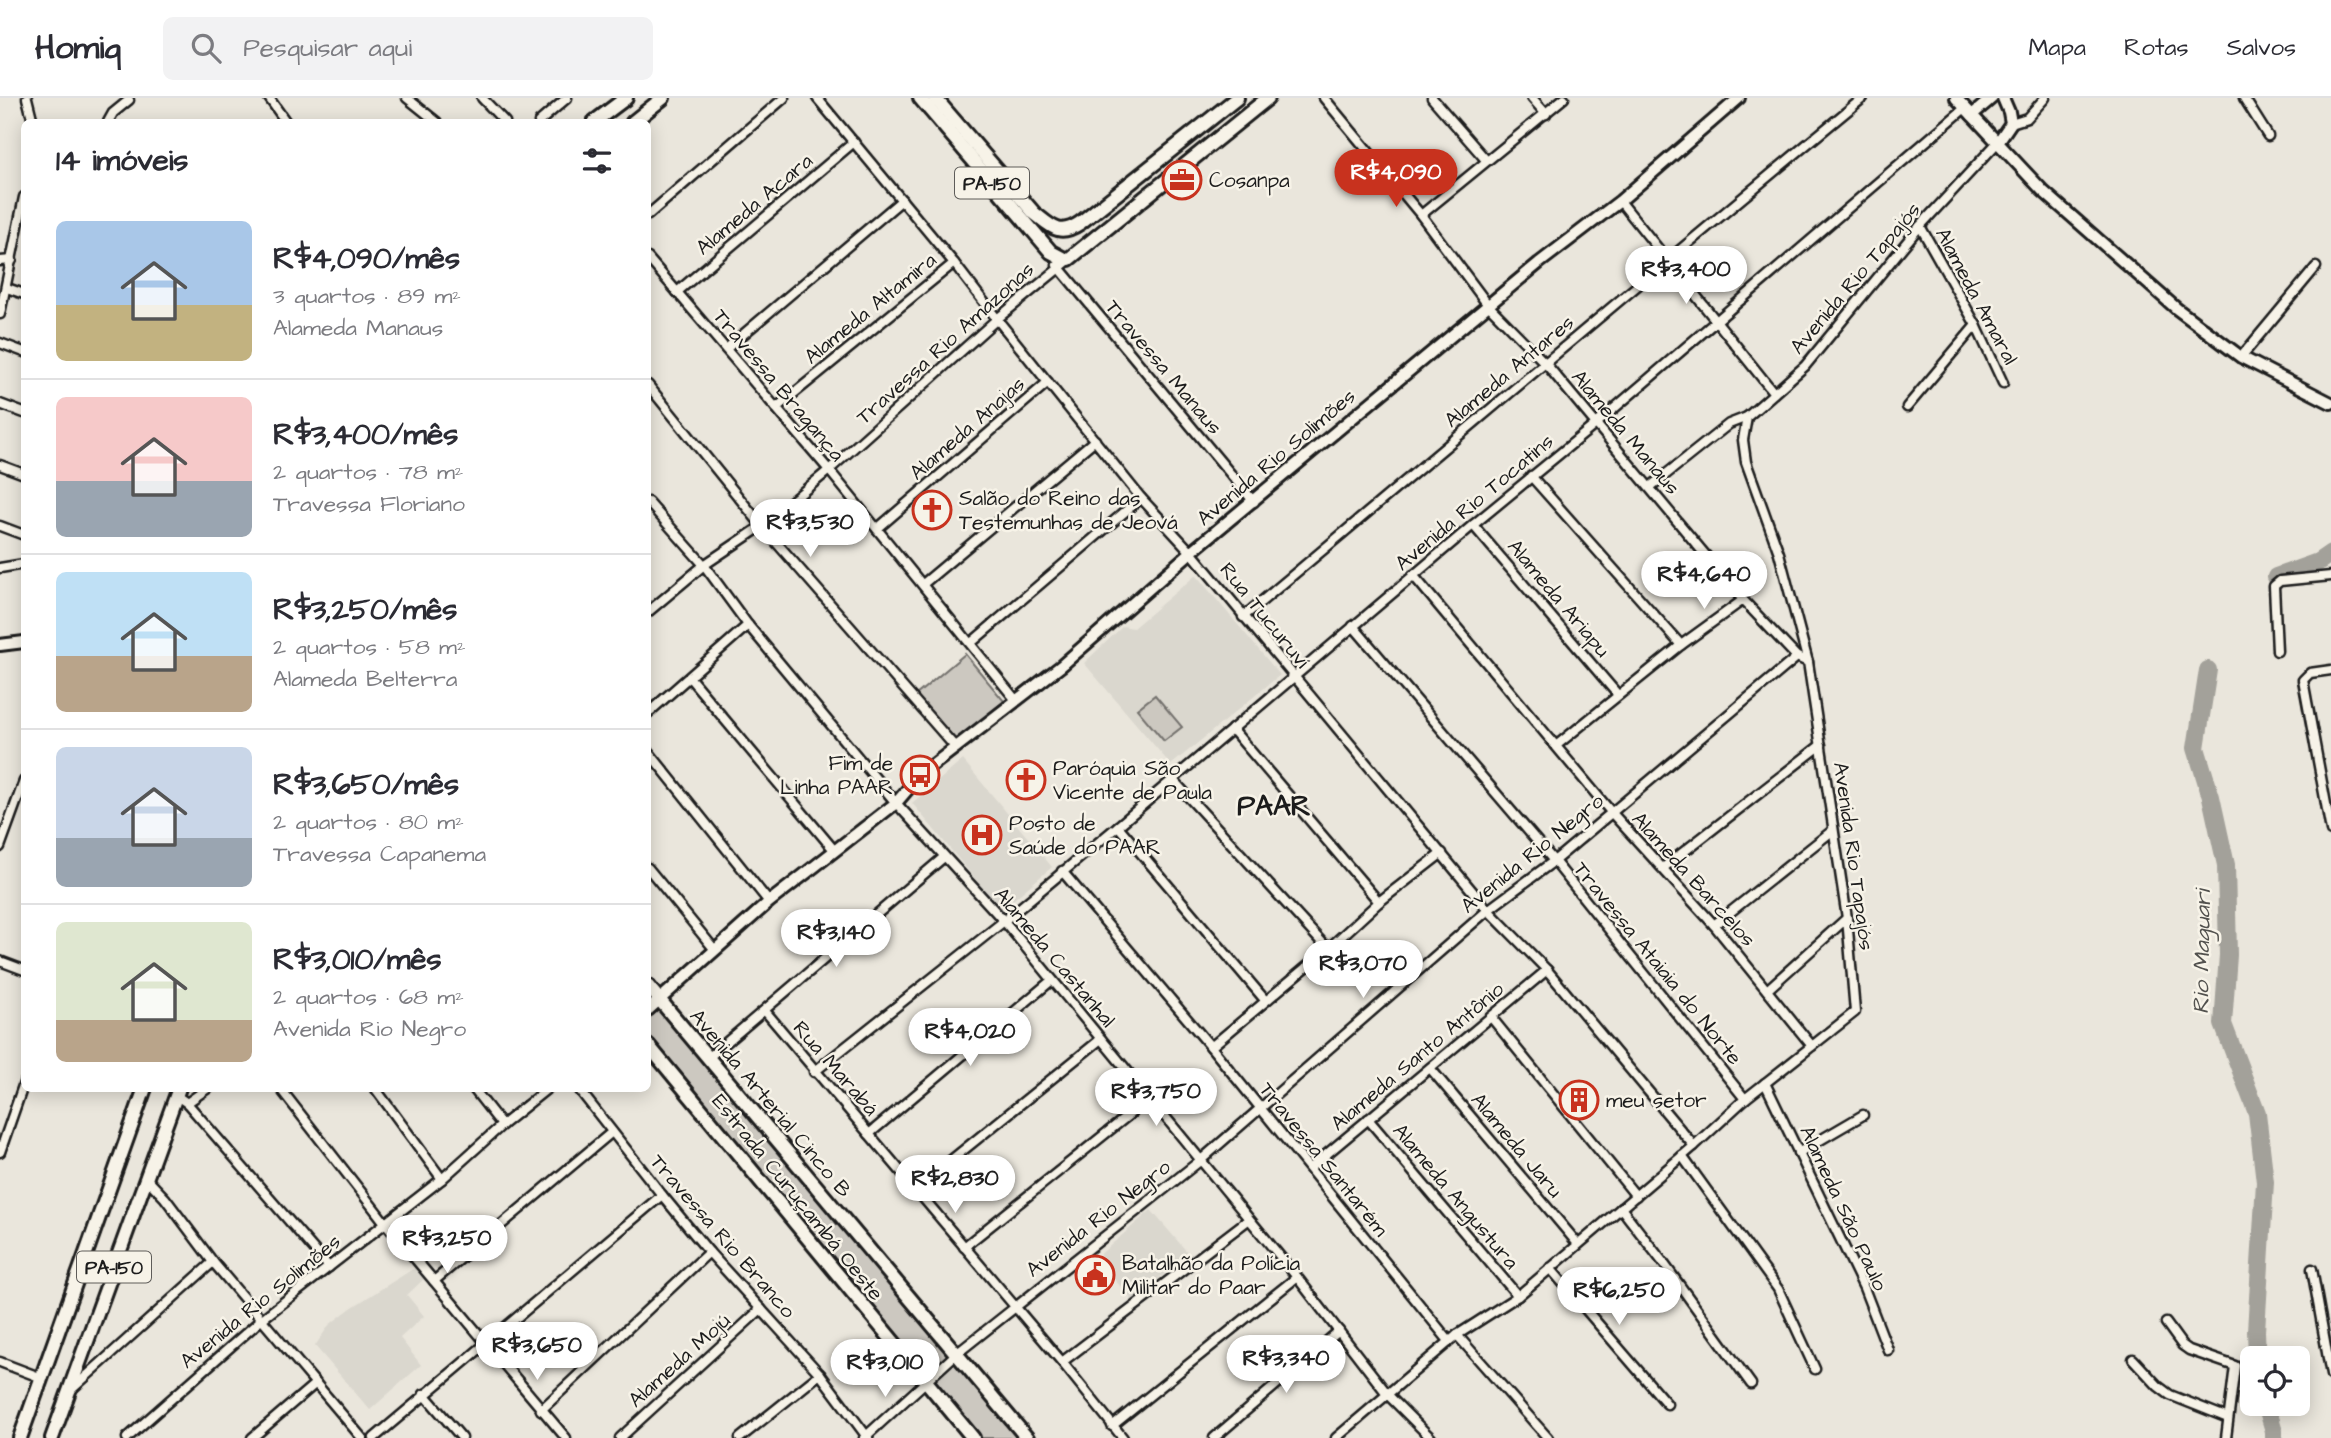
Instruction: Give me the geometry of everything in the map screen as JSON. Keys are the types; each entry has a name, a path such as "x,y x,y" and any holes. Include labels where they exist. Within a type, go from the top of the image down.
{"main road":[{"path":"598,119 626,98"},
{"path":"637,119 663,98"},
{"name":"PA-150","path":"920,98 1051,252 1064,259 1064,263"},
{"name":"PA-150","path":"934,98 1034,213 1053,228 1064,231 1080,223 1237,98"},
{"path":"1064,263 1268,98"},
{"name":"Avenida Rio Solimões","path":"651,1007 769,902 896,803 920,775 1070,658 1191,552 1488,304 1620,201 1739,98"},
{"path":"1956,98 2043,191 2177,309 2241,357 2331,403"},
{"path":"1969,112 1992,98"},
{"path":"1998,142 2011,123 2003,98"},
{"path":"0,645 21,642"},
{"name":"Avenida Arterial Cinco B","path":"651,990 1027,1438"},
{"name":"Estrada Curuçambá Oeste","path":"651,1049 973,1438"},
{"name":"PA-150","path":"20,1438 144,1092"},
{"name":"PA-150","path":"51,1438 146,1178 181,1096"}],"street":[{"path":"27,98 32,119"},
{"path":"269,98 284,119"},
{"path":"407,98 433,119"},
{"path":"482,98 502,119"},
{"path":"542,119 567,98"},
{"path":"651,212 784,98"},
{"name":"Rua Tucuruví","path":"817,98 954,263 1141,498 1191,552 1488,910 1547,970 1694,1146"},
{"name":"Alameda Manaus","path":"1324,98 1421,215 1488,304 1546,364 1743,600 1797,657"},
{"path":"1432,98 1486,160"},
{"path":"1532,98 1546,114"},
{"path":"1421,215 1564,98"},
{"name":"Alameda Antares","path":"1243,617 1666,260 1863,98"},
{"path":"2011,123 2027,118 2046,98"},
{"path":"2244,98 2267,136"},
{"path":"110,119 113,113 130,100"},
{"name":"Avenida Rio Tocatins","path":"814,1072 1004,921 1716,320 1969,112"},
{"name":"Alameda Acara","path":"677,292 854,142"},
{"name":"Avenida Rio Tapajós","path":"1336,1438 1449,1341 1518,1296 1765,1083 1854,1012 1847,918 1808,662 1779,553 1746,462 1743,440 1747,417 1815,355 1920,226 1998,142"},
{"path":"726,349 902,200"},
{"path":"1620,201 1774,393"},
{"path":"0,314 21,223"},
{"name":"Alameda Amaral","path":"1920,226 1976,325 2003,383"},
{"path":"0,261 12,260"},
{"name":"Travessa Bragança","path":"651,262 829,470 1015,699"},
{"name":"Alameda Altamira","path":"776,408 954,263"},
{"name":"Travessa Rio Amazonas","path":"651,609 704,565 762,526 829,470 997,319 1064,263"},
{"name":"Travessa Manaus","path":"1064,263 1254,502"},
{"path":"2241,357 2316,267"},
{"path":"7,288 21,293"},
{"path":"1907,407 1976,325"},
{"path":"0,343 21,351"},
{"name":"Alameda Anajas","path":"877,529 1048,382"},
{"path":"651,389 762,526 956,748"},
{"path":"0,404 21,412"},
{"path":"1650,487 1729,424 1747,417"},
{"path":"923,584 1095,440"},
{"path":"0,465 21,473"},
{"path":"1531,476 1681,645"},
{"path":"971,643 1141,498"},
{"name":"Alameda Castanhal","path":"651,514 704,565 748,625 896,803 1004,921 1052,979 1297,1277 1388,1395 1431,1438"},
{"name":"Alameda Ariapu","path":"1473,525 1618,695"},
{"path":"0,526 21,535"},
{"path":"0,568 21,564"},
{"name":"Alameda Barcelos","path":"1413,575 1611,811 1714,925 1812,1046"},
{"path":"2277,651 2274,586 2280,581 2331,576"},
{"path":"1557,745 1681,645 1743,600"},
{"path":"651,710 748,625"},
{"name":"Travessa Ataiaia do Norte","path":"1353,626 1554,861 1745,1100"},
{"path":"1797,657 1808,662"},
{"name":"Avenida Rio Negro","path":"866,1437 957,1353 1201,1160 1488,910 1554,861 1797,657"},
{"path":"2331,670 2310,673 2303,680 2331,831"},
{"path":"690,678 834,850"},
{"path":"1232,729 1379,902"},
{"path":"1664,868 1821,745"},
{"path":"651,755 769,902"},
{"path":"1172,779 1328,948"},
{"path":"0,847 21,789"},
{"path":"1118,825 1265,1000"},
{"path":"1714,925 1832,831"},
{"path":"1211,1047 1379,902 1442,853"},
{"path":"708,1058 944,857"},
{"name":"Travessa Santarém","path":"1062,871 1211,1047 1449,1341"},
{"path":"651,872 715,950"},
{"path":"1768,990 1847,918"},
{"path":"0,961 21,969"},
{"name":"Alameda Santo Antônio","path":"1310,1168 1547,970"},
{"path":"869,1134 1052,979"},
{"name":"Rua Marabá","path":"765,1011 1122,1438"},
{"path":"1491,1017 1636,1196"},
{"path":"915,1190 1101,1039"},
{"name":"Alameda Jaru","path":"1430,1068 1578,1244"},
{"name":"Alameda São Paulo","path":"1765,1083 1864,1289 1888,1350"},
{"path":"0,1152 21,1092"},
{"path":"283,1092 386,1224 566,1438"},
{"path":"377,1092 442,1179"},
{"path":"476,1092 502,1125"},
{"name":"Avenida Rio Solimões","path":"127,1438 262,1319 442,1179 543,1092"},
{"name":"Travessa Rio Branco","path":"581,1092 709,1252 820,1374 866,1437"},
{"path":"181,1096 328,1267"},
{"path":"964,1247 1150,1098"},
{"path":"1798,1153 1863,1115"},
{"name":"Alameda Angustura","path":"1368,1119 1518,1296"},
{"path":"434,1281 612,1132"},
{"path":"1682,1156 1778,1289 1815,1369"},
{"path":"146,1178 165,1198 213,1262 362,1438"},
{"path":"374,1438 662,1195"},
{"path":"1621,1209 1751,1384"},
{"path":"1062,1363 1248,1220"},
{"path":"541,1410 709,1252"},
{"path":"69,1391 213,1262"},
{"path":"1550,1268 1667,1404"},
{"path":"2312,1269 2331,1375"},
{"path":"1112,1426 1297,1277"},
{"name":"Alameda Mojú","path":"620,1438 761,1309"},
{"path":"2166,1323 2189,1350 2235,1366 2226,1438"},
{"path":"1214,1438 1339,1331"},
{"path":"1457,1335 1548,1438"},
{"path":"2133,1359 2170,1395 2228,1418"},
{"path":"0,1362 42,1378"},
{"path":"740,1438 820,1374"},
{"path":"252,1438 316,1383"},
{"path":"424,1394 462,1438"}],"shaded area":[{"path":"1196,575 1280,675 1171,765 1084,663 1123,626 1133,628"},
{"path":"965,654 1004,701 954,743 915,696"},
{"path":"1155,695 1182,727 1164,741 1137,709"},
{"name":"Posto de Saúde do PAAR","path":"963,760 1052,867 1001,910 912,803"},
{"path":"651,990 1027,1438 973,1438 651,1049"},
{"path":"1151,1210 1188,1253 1133,1301 1096,1258"},
{"path":"416,1267 425,1278 407,1295 424,1316 400,1338 421,1365 370,1410 315,1346 329,1325"}],"waterway":[{"name":"Rio Maguari","path":"2276,577 2318,562 2331,553"},
{"name":"Rio Maguari","path":"2208,670 2196,748 2211,797 2226,865 2228,955 2223,1024 2257,1113 2265,1182 2257,1346"},
{"name":"Rio Maguari","path":"2270,1416 2274,1438"}],"place":[{"name":"Cosanpa","path":"1182,180"},
{"name":"Salão do Reino das Testemunhas de Jeová","path":"932,510"},
{"name":"Fim de Linha PAAR","path":"920,775"},
{"name":"Paróquia São Vicente de Paula","path":"1026,780"},
{"name":"Posto de Saúde do PAAR","path":"982,835"},
{"name":"meu setor","path":"1579,1100"},
{"name":"Batalhão da Polícia Militar do Paar","path":"1095,1275"}],"district":[{"name":"PAAR","path":"1274,805"}]}
